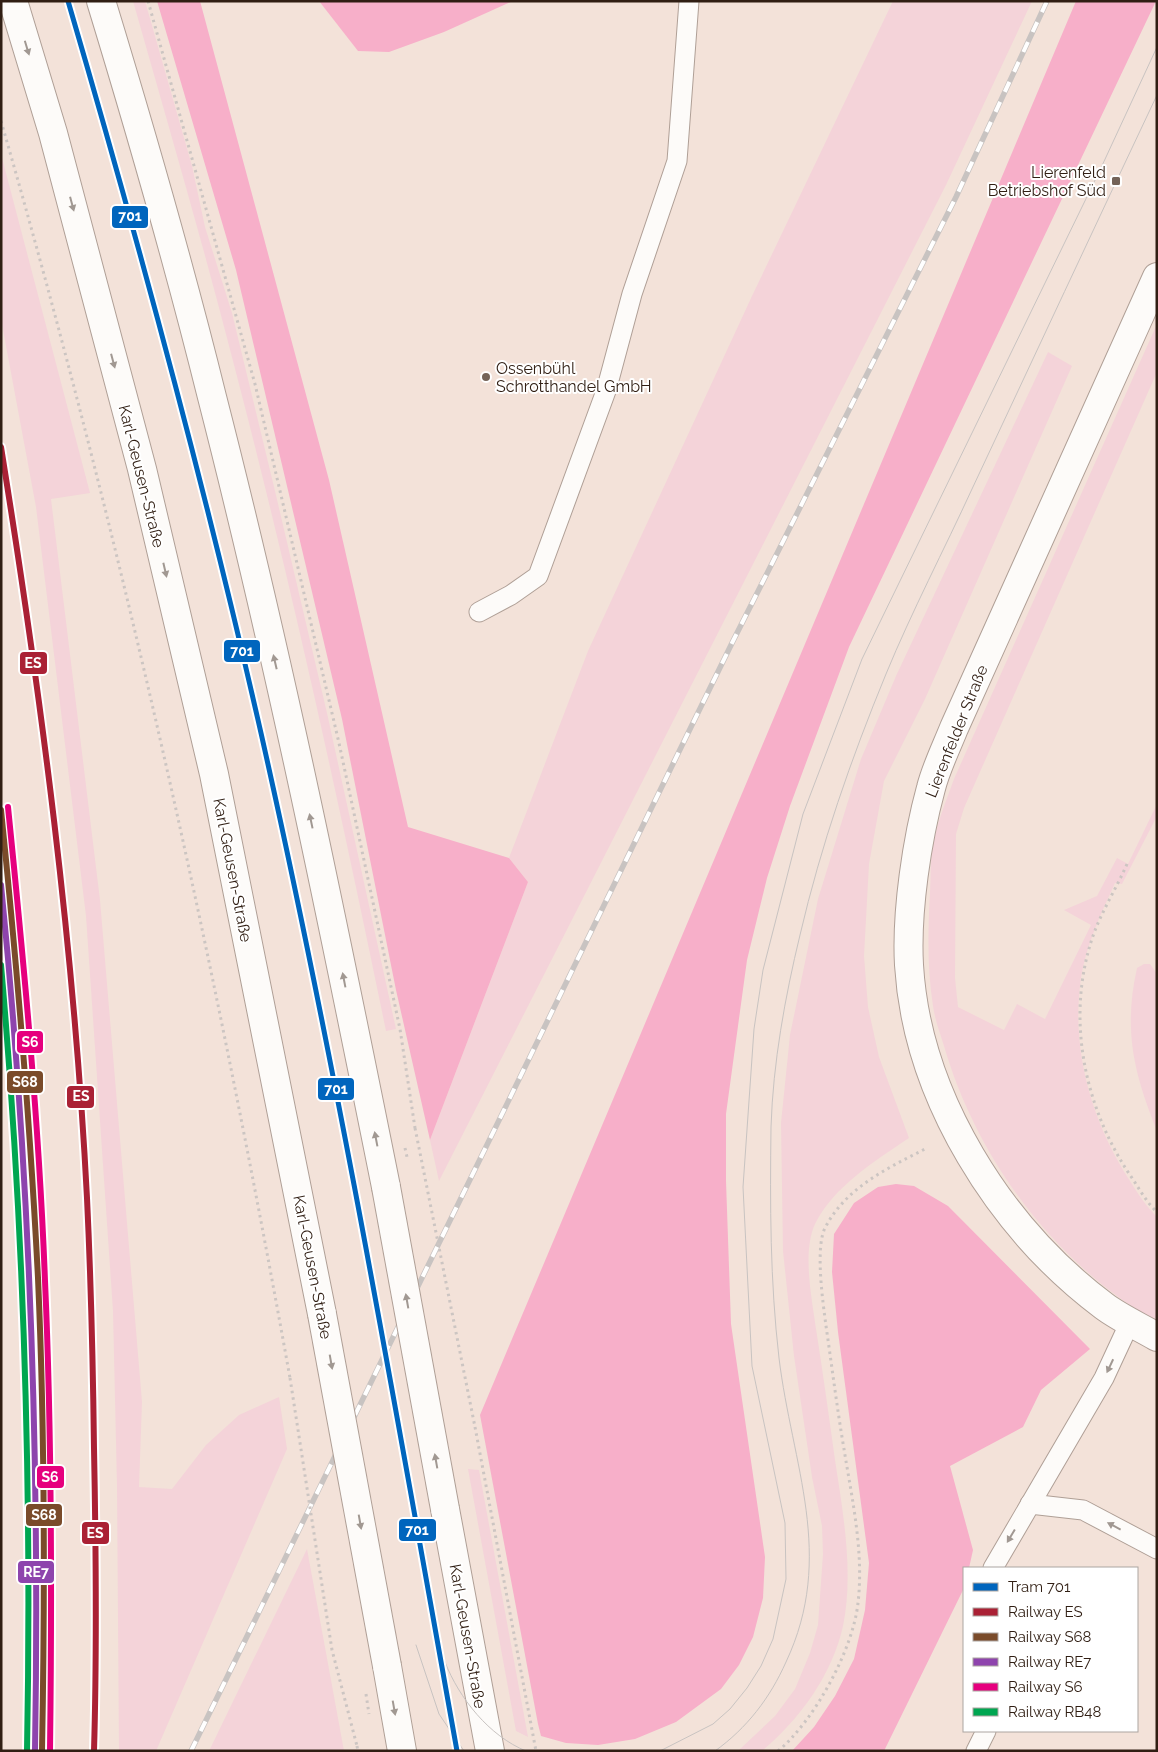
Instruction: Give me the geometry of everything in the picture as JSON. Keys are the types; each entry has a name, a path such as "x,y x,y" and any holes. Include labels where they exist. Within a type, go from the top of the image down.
{"main road":[{"name":"Karl-Geusen-Straße","path":"13,1 53,133 137,450 214,774 322,1314 402,1751"},
{"name":"Karl-Geusen-Straße","path":"101,1 133,106 212,397 294,746 340,959 386,1187 490,1751"},
{"name":"Lierenfelder Straße","path":"1157,277 954,728 931,786 919,840 909,923 909,964 920,1036 938,1091 956,1132 1012,1215 1042,1251 1106,1308 1157,1337"}],"lane":[{"path":"479,612 511,596 538,576 606,392 632,294 677,161 689,1"},
{"path":"995,1567 1104,1378 1130,1322"},
{"path":"1030,1504 1083,1510 1157,1549"},
{"path":"976,1751 986,1732"}],"path":[{"path":"148,1 255,384 339,743 400,1029 415,1128 475,1427 536,1751"},
{"path":"1,121 24,200 127,597 207,951 290,1378 332,1650 357,1749"},
{"path":"1128,864 1094,932 1081,996 1081,1044 1088,1080 1104,1127 1118,1156 1157,1212"},
{"path":"778,1751 821,1699 843,1658 852,1631 858,1603 859,1567 856,1520 823,1304 820,1268 824,1230 840,1204 858,1188 878,1174 956,1132"}],"shaded area":[{"path":"133,1 145,1 192,166 205,227 232,313 327,713 396,1029 386,1031 333,779 275,527 209,271"},
{"path":"157,1 200,1 329,480 408,827 509,858 528,882 430,1140 396,990 342,719 236,270"},
{"path":"319,1 513,1 444,32 389,52 358,51"},
{"path":"893,1 1032,1 946,185 439,1181 430,1140 528,882 509,858 588,651 752,296"},
{"path":"1076,1 1156,1 849,647 790,806 767,878 747,960 726,1114 726,1181 731,1324 765,1557 763,1598 753,1637 739,1665 721,1689 676,1722 635,1739 598,1745 566,1743 541,1736 480,1415"},
{"path":"1,154 90,493 51,499 100,900 142,1402 139,1487 172,1489 206,1445 239,1415 279,1397 287,1449 156,1751 119,1751 117,1486 113,1311 86,916 36,507 1,319"},
{"path":"1157,324 1157,372 964,808 956,834 955,978 958,1007 1004,1030 1017,1004 1045,1019 1091,925 1064,910 1097,896 1117,858 1128,864 1157,804 1157,816 1122,884 1115,883 1093,933 1082,972 1078,1012 1079,1037 1088,1088 1105,1136 1139,1195 1157,1217 1157,1322 1120,1298 1085,1270 1053,1239 1024,1204 999,1167 977,1128 958,1088 938,1026 931,992 928,935 933,846 940,817 954,779"},
{"path":"1048,352 1072,366 925,699 884,781 869,864 864,956 868,1007 879,1057 909,1138 856,1175 833,1198 815,1224 809,1248 810,1290 846,1543 848,1585 843,1626 838,1644 823,1679 789,1725 762,1751 738,1751 775,1716 795,1689 810,1653 818,1625 823,1554 822,1526 812,1477 794,1356 783,1251 781,1123 790,1035 818,899 861,759 896,676"},
{"path":"1144,964 1150,964 1157,974 1157,1131 1137,1071 1131,1032 1133,990 1137,968"},
{"path":"896,1184 914,1186 948,1206 1090,1349 1041,1390 1023,1427 950,1466 973,1550 969,1567 963,1567 963,1590 884,1751 792,1751 814,1727 835,1696 854,1659 865,1610 869,1563 838,1332 832,1272 834,1234 854,1203 878,1187"},
{"path":"468,1469 479,1470 528,1737 516,1731"},
{"path":"307,1549 344,1751 209,1751"}],"tram line":[{"name":"701","path":"68,1 120,183 194,457 261,733 289,860 340,1114 457,1751"},
{"path":"660,1751 713,1724 730,1709 747,1688 761,1666 773,1639 786,1579 785,1523 752,1366 743,1187 754,1029 763,970 803,814 862,659 1100,170 1157,47"},
{"path":"715,1751 747,1722 773,1688 786,1662 801,1623 808,1585 809,1547 806,1510 779,1358 771,1242 771,1127 774,1079 789,982 808,901 827,835 849,770 896,650 1157,95"},
{"path":"426,1576 442,1652 458,1689 488,1726 512,1744 526,1751"},
{"path":"416,1645 439,1714 464,1751"}],"railway":[{"path":"191,1751 733,641 956,197 1047,1"}],"rail line":[{"name":"ES","path":"1,447 16,540 54,821 74,1009 81,1104 87,1198 93,1386 96,1600 94,1751"},
{"name":"S6","path":"8,807 35,1103 45,1281 51,1516 50,1751"},
{"name":"S68","path":"1,810 22,1044 38,1278 44,1514 42,1751"},
{"name":"RE7","path":"1,885 19,1101 31,1317 36,1534 35,1751"},
{"name":"RB48","path":"1,965 21,1259 27,1456 27,1751"}],"place":[{"name":"Lierenfeld Betriebshof Süd","path":"1116,181"},
{"name":"Ossenbühl Schrotthandel GmbH","path":"486,377"}]}
